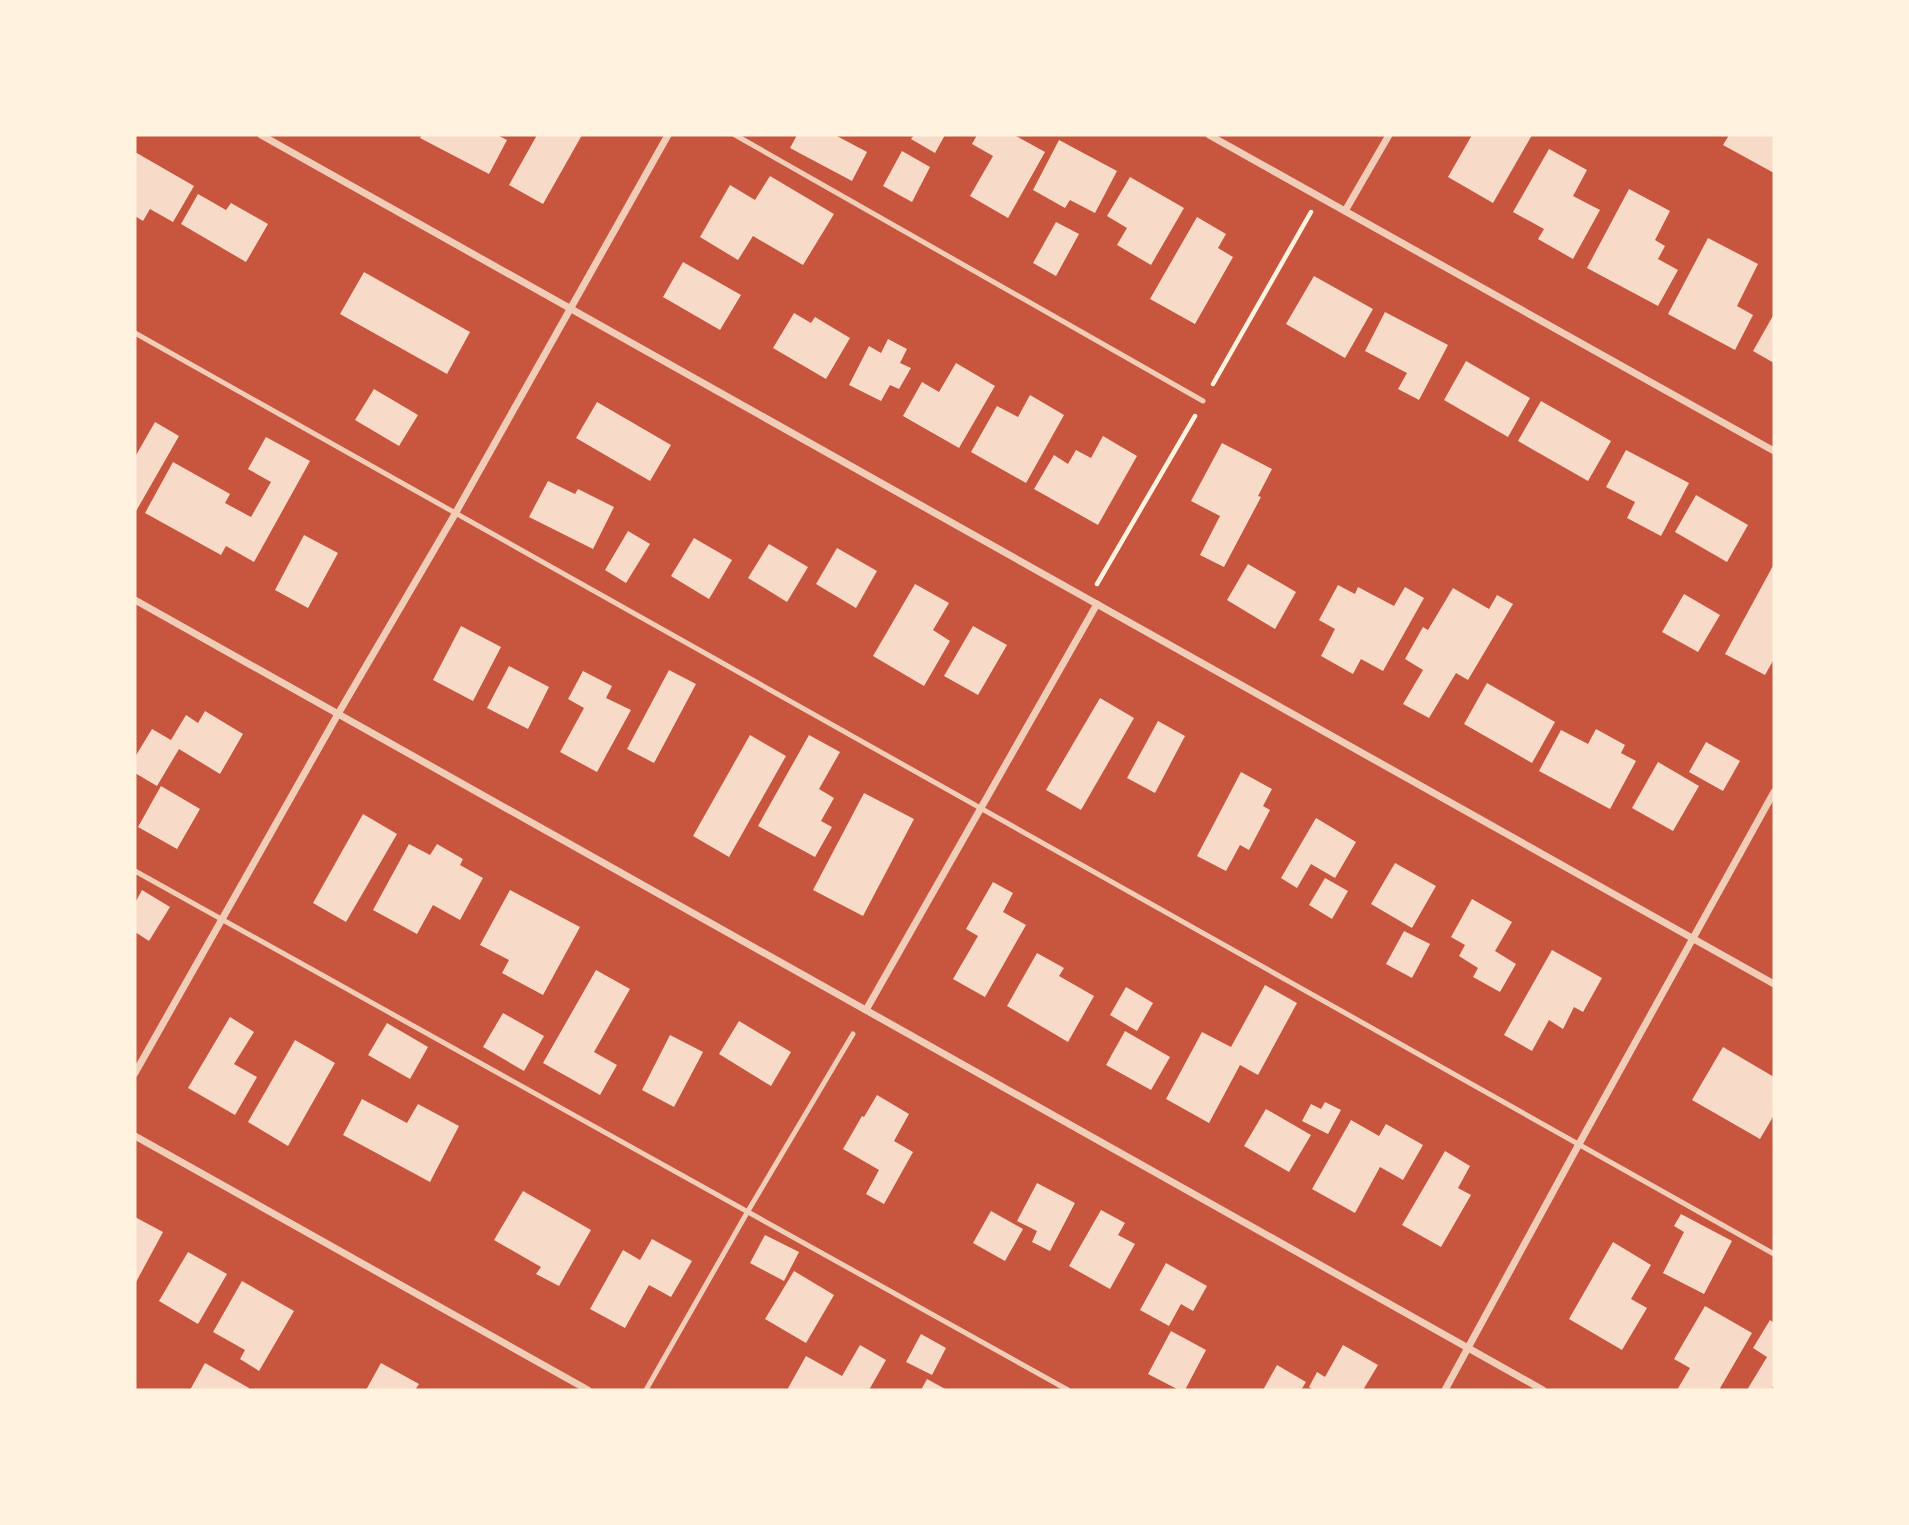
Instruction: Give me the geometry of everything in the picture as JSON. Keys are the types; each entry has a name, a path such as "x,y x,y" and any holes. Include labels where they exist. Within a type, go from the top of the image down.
{"street":[{"path":"261,135 1774,984"},
{"path":"135,1073 668,135"},
{"path":"1209,135 1774,451"},
{"path":"1345,211 1389,135"},
{"path":"135,600 1543,1390"},
{"path":"866,1010 1097,604"},
{"path":"1445,1390 1774,792"},
{"path":"135,1136 588,1390"}],"lane":[{"path":"734,135 1203,401"},
{"path":"135,333 1774,1254"},
{"path":"135,872 1068,1390"},
{"path":"646,1390 853,1034"}],"building":[{"path":"422,135 497,135 507,140 489,174 420,138"},
{"path":"537,135 582,135 543,204 509,185"},
{"path":"797,135 835,135 867,152 852,181 790,148"},
{"path":"914,135 945,135 935,153 911,139"},
{"path":"977,135 1014,135 1045,152 1008,218 970,196 993,156 972,144"},
{"path":"1472,135 1532,135 1493,203 1448,177"},
{"path":"1729,135 1774,135 1774,173 1723,145"},
{"path":"1059,140 1117,171 1095,213 1070,200 1065,208 1033,190"},
{"path":"1549,149 1587,170 1573,196 1600,210 1573,259 1538,239 1544,229 1513,212"},
{"path":"902,151 930,167 912,202 883,186"},
{"path":"135,152 194,186 173,222 150,209 143,221 135,216"},
{"path":"770,176 834,214 803,265 753,236 738,260 700,237 730,185 755,200"},
{"path":"1130,177 1184,208 1151,265 1117,245 1127,228 1107,216"},
{"path":"1629,189 1670,211 1655,240 1665,246 1658,259 1678,270 1658,306 1587,268"},
{"path":"198,194 226,210 231,203 268,224 246,262 181,224"},
{"path":"1197,217 1226,234 1218,248 1233,257 1195,324 1150,299"},
{"path":"1056,222 1079,234 1056,276 1033,263"},
{"path":"1708,238 1758,264 1737,306 1753,315 1735,350 1668,314"},
{"path":"683,262 741,295 720,330 663,297"},
{"path":"364,272 470,332 447,374 340,314"},
{"path":"1314,276 1373,309 1345,358 1286,324"},
{"path":"1385,312 1448,345 1419,400 1398,389 1407,373 1365,351"},
{"path":"794,313 811,323 815,317 850,338 826,379 773,348"},
{"path":"1774,314 1774,363 1753,351"},
{"path":"888,339 907,349 900,363 911,368 899,389 890,385 881,401 849,385 869,346 881,353"},
{"path":"1466,361 1530,398 1508,437 1444,400"},
{"path":"956,363 995,386 959,448 903,416 922,382 939,392"},
{"path":"374,389 418,415 399,446 355,420"},
{"path":"1030,395 1064,415 1026,483 971,452 997,406 1018,417"},
{"path":"1541,401 1611,441 1588,481 1518,441"},
{"path":"597,402 671,445 650,481 576,438"},
{"path":"155,422 179,436 135,513 135,457"},
{"path":"1103,436 1137,456 1098,525 1034,489 1054,455 1068,464 1076,450 1091,458"},
{"path":"266,437 310,461 254,562 226,546 221,555 145,513 173,462 230,494 225,503 251,517 271,482 248,469"},
{"path":"1222,443 1272,469 1258,496 1261,497 1224,567 1200,555 1220,516 1191,501"},
{"path":"1626,450 1689,483 1661,536 1627,518 1635,502 1606,487"},
{"path":"548,481 575,494 578,489 614,507 593,549 529,517"},
{"path":"1696,495 1748,525 1727,562 1675,532"},
{"path":"628,531 650,544 626,583 605,570"},
{"path":"304,535 338,553 308,608 275,590"},
{"path":"694,538 732,560 709,599 671,576"},
{"path":"769,544 808,567 787,602 748,578"},
{"path":"837,548 877,571 856,608 816,584"},
{"path":"1248,564 1296,592 1275,629 1227,600"},
{"path":"1774,564 1774,659 1765,675 1725,654"},
{"path":"915,584 949,603 933,630 950,641 924,686 873,656"},
{"path":"1338,585 1355,594 1358,587 1394,606 1405,587 1424,598 1383,671 1361,659 1353,674 1321,656 1335,629 1319,620"},
{"path":"1453,588 1489,609 1497,595 1513,604 1468,680 1456,673 1429,718 1403,704 1423,670 1405,659 1423,627 1428,630"},
{"path":"1684,594 1720,615 1698,652 1662,632"},
{"path":"461,626 501,647 473,701 433,680"},
{"path":"973,626 1007,645 978,695 944,676"},
{"path":"509,666 549,687 528,729 487,708"},
{"path":"669,670 696,684 654,763 627,749"},
{"path":"583,671 612,686 606,698 631,710 597,772 560,752 584,708 568,699"},
{"path":"1487,683 1555,722 1532,763 1464,724"},
{"path":"1100,698 1134,718 1081,810 1046,790"},
{"path":"205,711 243,734 220,774 179,749 157,786 135,773 135,757 152,729 171,740 186,715 198,723"},
{"path":"1158,721 1185,736 1155,793 1127,778"},
{"path":"1596,729 1625,745 1621,753 1636,761 1610,809 1539,771 1561,730 1588,744"},
{"path":"750,735 786,756 729,857 693,836"},
{"path":"809,735 840,752 819,789 834,798 821,821 832,827 815,857 758,826"},
{"path":"1706,742 1740,761 1723,791 1689,772"},
{"path":"1658,762 1699,786 1673,831 1632,808"},
{"path":"1241,772 1272,789 1263,806 1270,810 1249,850 1240,845 1226,871 1197,856"},
{"path":"161,786 200,809 177,849 138,827"},
{"path":"864,793 914,819 863,916 813,890"},
{"path":"363,814 397,834 346,922 313,903"},
{"path":"1316,818 1356,842 1335,878 1311,864 1297,888 1281,878"},
{"path":"409,844 430,855 437,844 463,859 460,865 483,878 460,920 433,905 417,934 373,910"},
{"path":"1395,863 1436,886 1412,928 1371,904"},
{"path":"1325,878 1348,891 1332,919 1309,905"},
{"path":"993,882 1013,893 1003,912 1026,925 985,997 953,979 978,936 966,929"},
{"path":"142,890 170,907 149,941 135,932 135,903"},
{"path":"510,890 580,927 543,995 502,973 509,960 480,945"},
{"path":"1472,899 1512,922 1495,951 1516,964 1500,992 1473,977 1478,968 1459,956 1465,945 1451,937"},
{"path":"1404,931 1430,944 1412,978 1386,964"},
{"path":"1552,950 1602,978 1583,1012 1574,1007 1563,1029 1549,1020 1532,1051 1504,1035"},
{"path":"1037,953 1064,968 1059,976 1094,996 1068,1042 1007,1006"},
{"path":"596,970 630,989 594,1052 617,1065 600,1095 543,1063"},
{"path":"1265,985 1297,1003 1258,1075 1240,1065 1209,1123 1166,1099 1202,1032 1231,1047"},
{"path":"1126,987 1153,1003 1137,1031 1110,1015"},
{"path":"503,1013 544,1036 524,1071 483,1047"},
{"path":"230,1017 254,1032 234,1064 257,1077 235,1115 188,1088"},
{"path":"739,1021 791,1052 771,1086 719,1054"},
{"path":"387,1023 428,1047 410,1079 368,1055"},
{"path":"1125,1031 1170,1057 1151,1090 1106,1065"},
{"path":"670,1035 703,1052 674,1107 642,1090"},
{"path":"295,1040 335,1063 288,1146 248,1122"},
{"path":"1723,1047 1774,1077 1774,1115 1760,1139 1692,1100"},
{"path":"877,1095 909,1114 894,1141 913,1152 884,1204 866,1194 879,1170 843,1149"},
{"path":"362,1099 407,1123 418,1104 459,1126 430,1182 343,1135"},
{"path":"1325,1102 1341,1110 1328,1134 1302,1121 1311,1104 1321,1109"},
{"path":"1266,1109 1311,1135 1289,1172 1244,1146"},
{"path":"1351,1120 1379,1136 1386,1124 1423,1145 1403,1180 1380,1167 1355,1213 1312,1189"},
{"path":"1445,1151 1470,1166 1458,1188 1471,1195 1441,1247 1402,1225"},
{"path":"1037,1183 1075,1203 1050,1251 1032,1242 1037,1231 1017,1221"},
{"path":"523,1191 591,1230 559,1286 536,1274 541,1267 494,1240"},
{"path":"1101,1210 1125,1223 1118,1235 1135,1244 1110,1289 1069,1266"},
{"path":"991,1211 1023,1229 1005,1261 973,1243"},
{"path":"1681,1214 1732,1241 1704,1294 1663,1273 1684,1232 1674,1226"},
{"path":"135,1217 163,1232 135,1284"},
{"path":"765,1235 799,1252 784,1281 750,1263"},
{"path":"652,1239 692,1261 671,1297 649,1285 625,1328 590,1309 623,1250 640,1260"},
{"path":"1613,1242 1651,1265 1631,1299 1647,1308 1622,1350 1569,1319"},
{"path":"188,1252 227,1274 198,1324 159,1301"},
{"path":"1166,1263 1207,1286 1193,1311 1181,1304 1169,1326 1140,1310"},
{"path":"794,1271 834,1295 806,1343 765,1319"},
{"path":"242,1281 294,1311 259,1371 240,1359 245,1350 213,1332"},
{"path":"1705,1306 1752,1333 1719,1390 1677,1390 1690,1368 1674,1359"},
{"path":"1770,1320 1774,1323 1774,1390 1747,1390 1767,1357 1753,1348"},
{"path":"1171,1331 1206,1350 1185,1390 1179,1390 1148,1374"},
{"path":"921,1334 946,1348 932,1375 906,1362"},
{"path":"860,1345 886,1360 869,1390 787,1390 806,1356 842,1376"},
{"path":"1343,1345 1378,1365 1363,1390 1313,1390 1309,1387 1317,1372 1325,1377"},
{"path":"205,1363 249,1388 248,1390 190,1390"},
{"path":"381,1363 419,1384 415,1390 366,1390"},
{"path":"1277,1365 1306,1382 1301,1390 1263,1390"},
{"path":"927,1379 947,1390 921,1390"}]}
